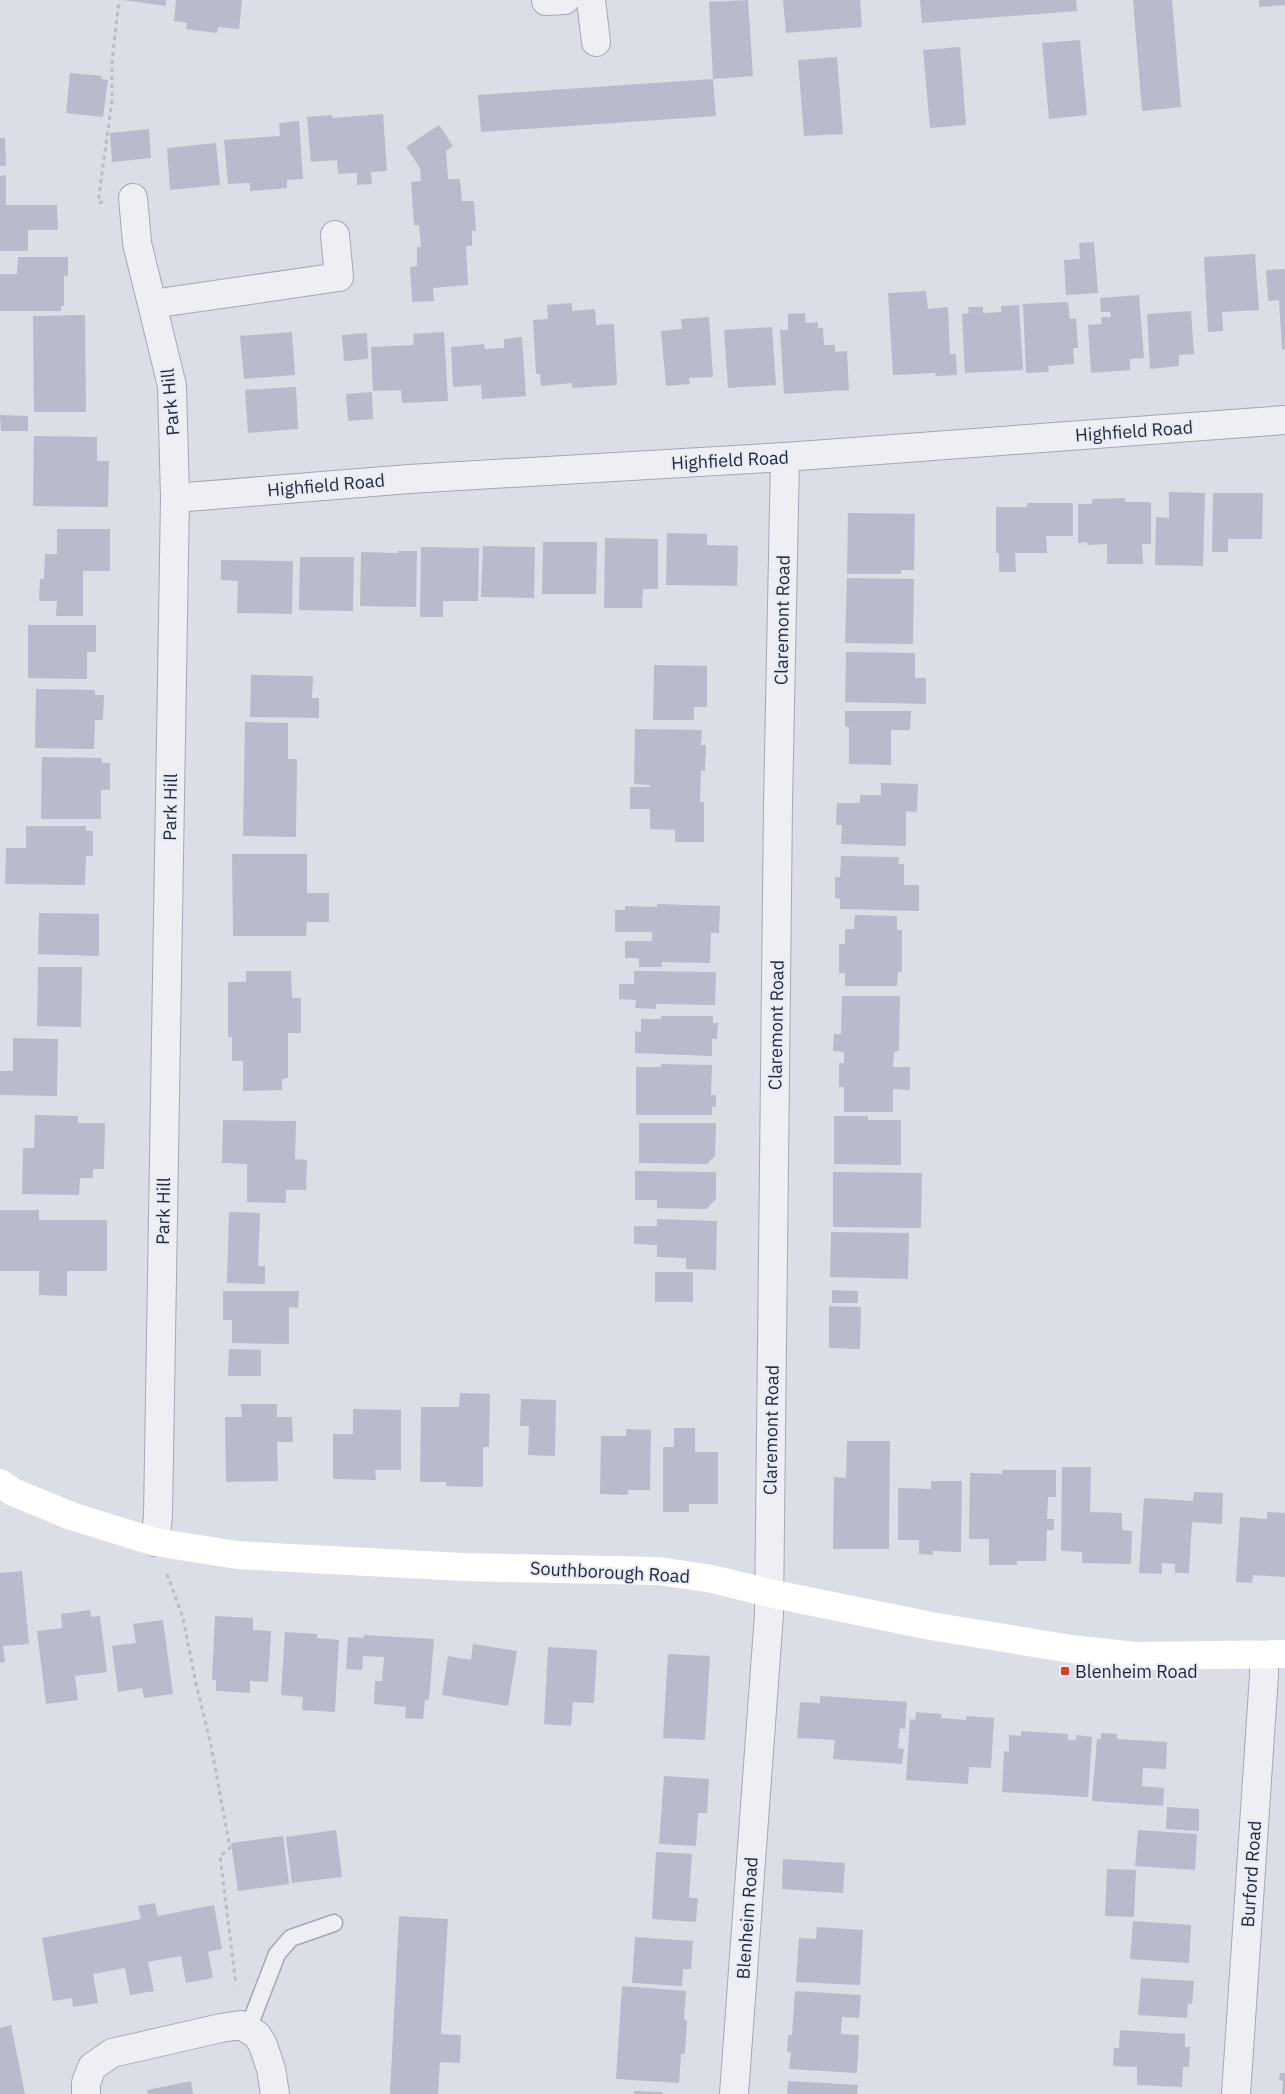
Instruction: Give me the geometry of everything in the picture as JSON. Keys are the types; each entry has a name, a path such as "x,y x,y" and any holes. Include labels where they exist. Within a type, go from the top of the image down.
{"street":[{"path":"591,0 596,42"},
{"name":"Park Hill","path":"133,198 137,243 172,386 175,498 158,1516 155,1542"},
{"path":"152,304 338,277 335,235"},
{"name":"Highfield Road","path":"175,498 409,479 785,457 1285,420"},
{"name":"Claremont Road","path":"769,1593 785,457"},
{"name":"Southborough Road","path":"0,1484 13,1492 71,1516 155,1542 237,1555 463,1567 659,1571 712,1579 769,1593 931,1626 1071,1649 1135,1656 1275,1654"},
{"name":"Blenheim Road","path":"734,2094 769,1593"},
{"name":"Burford Road","path":"1236,2094 1264,1685 1275,1654"},
{"path":"86,2094 86,2083 92,2067 112,2053 221,2028 244,2027 257,2035 263,2045 271,2069 274,2094"}],"lane":[{"path":"244,2027 277,1954 291,1938 334,1923"}],"path":[{"path":"118,0 112,62 112,101 99,203 133,198"},
{"path":"155,1542 184,1618 230,1848 220,1856 244,2027"}],"building":[{"path":"123,0 166,0 166,6"},
{"path":"176,0 242,0 239,29 218,27 217,33 186,29 187,23 174,21"},
{"path":"748,0 753,76 713,79 709,2"},
{"path":"783,0 860,0 862,27 786,33"},
{"path":"920,0 1076,0 1077,11 922,23"},
{"path":"1133,0 1172,0 1181,107 1142,111"},
{"path":"1259,0 1285,0 1285,5 1259,7"},
{"path":"1080,40 1087,115 1049,119 1042,43"},
{"path":"960,47 966,125 930,128 923,50"},
{"path":"837,57 843,134 804,136 798,60"},
{"path":"70,73 102,76 101,79 108,80 103,117 66,113"},
{"path":"713,79 716,116 481,132 478,95"},
{"path":"383,114 387,171 371,172 372,184 357,185 357,173 338,174 337,160 311,162 307,117 332,115 332,118"},
{"path":"299,121 303,179 287,180 287,188 250,191 250,183 228,184 224,140 280,136 279,123"},
{"path":"439,125 453,146 446,151 448,179 460,179 462,201 474,201 476,231 472,231 472,246 466,246 468,285 433,288 434,301 412,302 410,267 417,266 417,247 421,247 419,225 414,225 411,182 421,181 420,168 406,147"},
{"path":"149,129 151,158 112,162 110,133"},
{"path":"0,138 5,138 6,166 0,166"},
{"path":"216,143 220,185 170,190 167,148"},
{"path":"6,175 6,205 57,205 58,230 28,230 28,251 0,251 0,176"},
{"path":"1094,242 1098,293 1066,295 1064,260 1080,259 1079,243"},
{"path":"1255,254 1259,310 1222,312 1223,331 1208,332 1204,257"},
{"path":"18,257 68,257 68,276 64,276 64,306 61,306 61,311 0,311 0,274 17,274"},
{"path":"1285,269 1285,349 1282,350 1279,300 1268,301 1266,270"},
{"path":"926,291 928,309 948,307 950,354 956,354 957,375 935,376 936,373 893,375 888,293"},
{"path":"1139,295 1144,358 1130,359 1130,370 1091,373 1088,325 1102,324 1101,317 1111,317 1110,312 1101,312 1100,298"},
{"path":"1068,302 1070,319 1076,318 1078,348 1073,348 1074,364 1048,366 1049,372 1026,373 1023,304"},
{"path":"572,303 572,311 595,309 596,325 614,324 617,385 572,388 572,383 541,386 540,374 536,374 533,320 548,319 547,305"},
{"path":"1019,305 1023,370 965,373 962,314 969,313 968,307 983,307 983,313 1001,312 1001,306"},
{"path":"1191,311 1194,354 1179,355 1179,366 1150,369 1147,314"},
{"path":"805,313 806,323 818,322 818,328 823,328 824,345 835,345 835,352 847,351 849,390 784,394 780,330 788,330 788,314"},
{"path":"85,315 86,412 34,412 33,316"},
{"path":"709,317 713,377 689,378 690,384 666,386 661,331 682,329 681,319"},
{"path":"772,327 776,385 728,388 724,330"},
{"path":"292,332 295,375 244,379 240,336"},
{"path":"444,332 448,401 402,403 401,390 373,391 371,347 414,345 413,334"},
{"path":"367,333 368,359 344,361 342,335"},
{"path":"522,337 526,396 482,399 481,385 453,387 451,347 484,344 485,349 504,348 504,339"},
{"path":"296,387 298,429 248,433 245,390"},
{"path":"372,392 373,419 348,421 346,394"},
{"path":"0,415 28,416 28,431 1,431"},
{"path":"34,436 97,437 97,461 109,461 108,507 33,506"},
{"path":"1169,492 1205,493 1203,566 1155,565 1156,517 1169,518"},
{"path":"1213,493 1263,493 1262,539 1228,539 1228,552 1212,552"},
{"path":"1125,498 1125,502 1151,502 1151,544 1142,544 1143,564 1107,564 1107,544 1087,545 1087,542 1078,543 1078,504 1092,504 1092,499"},
{"path":"1027,503 1073,503 1073,536 1046,536 1047,553 1015,553 1016,572 999,572 999,553 996,553 996,507 1027,507"},
{"path":"848,513 915,514 914,570 901,570 901,574 847,574"},
{"path":"57,529 110,529 110,571 83,571 83,616 56,616 57,601 39,601 40,579 44,579 45,554 57,554"},
{"path":"667,533 707,534 707,545 738,546 737,586 666,585"},
{"path":"605,538 658,539 658,589 643,589 642,608 604,608"},
{"path":"543,542 597,542 596,594 542,594"},
{"path":"483,546 535,547 534,598 481,597"},
{"path":"421,547 479,548 478,601 443,601 443,617 420,617"},
{"path":"398,551 417,551 416,607 360,606 361,552 398,553"},
{"path":"300,557 354,557 353,611 299,610"},
{"path":"221,560 293,561 292,614 237,613 238,581 221,580"},
{"path":"847,578 914,579 913,644 845,643"},
{"path":"28,625 96,625 96,652 87,652 87,679 28,678"},
{"path":"846,652 915,653 915,678 926,678 926,704 845,702"},
{"path":"654,665 707,666 707,707 694,707 694,720 653,720"},
{"path":"251,675 313,676 312,698 319,698 319,718 250,717"},
{"path":"36,689 95,690 95,695 104,695 103,720 95,720 94,749 35,748"},
{"path":"845,711 911,711 910,730 891,730 891,765 849,764 849,727 845,727"},
{"path":"245,722 288,723 288,759 297,759 296,837 243,836"},
{"path":"635,729 702,730 701,745 706,745 705,771 701,770 700,802 704,802 704,842 675,842 675,830 650,829 650,809 630,809 630,787 650,787 650,785 634,784"},
{"path":"42,757 102,758 102,763 110,763 110,790 101,790 101,819 41,819"},
{"path":"881,783 918,784 917,812 906,811 906,846 841,844 842,825 836,825 837,803 860,803 860,795 881,795"},
{"path":"26,826 86,826 86,831 93,831 93,856 86,856 85,885 5,884 6,848 26,848"},
{"path":"232,854 307,854 307,893 329,893 329,922 307,922 306,936 233,936"},
{"path":"841,856 899,857 898,864 904,864 904,885 919,885 919,911 840,909 840,899 835,898 835,877 840,877"},
{"path":"657,904 720,906 719,933 711,933 710,963 662,962 662,967 639,967 639,958 625,958 625,941 652,941 652,932 615,932 615,910 625,910 625,906 657,907"},
{"path":"39,913 99,914 99,956 38,954"},
{"path":"855,915 897,916 897,930 902,930 902,972 898,972 897,986 845,986 845,973 839,973 839,944 845,944 845,929 854,929"},
{"path":"38,967 82,967 81,1027 37,1026"},
{"path":"246,971 291,971 292,998 301,998 301,1033 288,1033 288,1078 282,1079 282,1090 243,1091 243,1061 232,1061 232,1037 228,1037 228,982 246,982"},
{"path":"634,971 716,972 715,1005 656,1004 656,1009 635,1008 636,1000 619,999 619,984 634,984"},
{"path":"842,996 900,996 899,1051 894,1052 893,1067 910,1067 910,1090 893,1089 893,1112 844,1112 844,1087 839,1087 839,1063 844,1063 844,1052 833,1051 834,1034 841,1034"},
{"path":"661,1016 713,1016 713,1023 718,1023 717,1039 712,1039 712,1056 635,1053 635,1031 641,1032 641,1019 661,1019"},
{"path":"13,1038 58,1039 57,1096 0,1095 0,1071 13,1071"},
{"path":"661,1064 712,1065 711,1095 716,1095 716,1107 712,1107 712,1115 636,1115 636,1067 661,1067"},
{"path":"35,1115 78,1116 78,1123 105,1123 104,1169 93,1169 93,1178 80,1178 79,1195 22,1194 23,1148 34,1148"},
{"path":"834,1116 868,1116 868,1120 901,1120 901,1165 834,1164"},
{"path":"223,1120 296,1121 295,1159 307,1160 306,1190 286,1190 286,1203 247,1202 247,1164 222,1163"},
{"path":"639,1123 716,1123 715,1156 707,1164 639,1163"},
{"path":"635,1171 716,1172 716,1199 706,1209 657,1208 657,1200 635,1200"},
{"path":"833,1172 922,1173 921,1228 833,1227"},
{"path":"0,1210 39,1210 39,1220 107,1220 107,1271 67,1271 67,1296 39,1295 39,1271 0,1271"},
{"path":"229,1212 260,1213 258,1266 265,1266 265,1284 227,1283"},
{"path":"657,1219 717,1221 716,1270 686,1269 686,1258 657,1257 657,1245 634,1244 634,1226 657,1226"},
{"path":"831,1232 909,1233 908,1279 830,1277"},
{"path":"655,1272 693,1272 693,1302 655,1302"},
{"path":"832,1290 858,1291 858,1303 832,1303"},
{"path":"223,1291 299,1291 298,1308 289,1307 289,1344 232,1343 232,1320 223,1320"},
{"path":"829,1306 861,1307 860,1349 829,1348"},
{"path":"229,1349 261,1350 261,1376 228,1376"},
{"path":"460,1393 490,1394 489,1447 483,1447 483,1487 446,1486 446,1482 420,1482 421,1407 459,1407"},
{"path":"521,1399 556,1400 555,1456 528,1455 529,1426 520,1426"},
{"path":"241,1404 277,1404 277,1417 292,1417 293,1442 277,1442 278,1481 226,1482 225,1417 242,1417"},
{"path":"353,1409 401,1410 401,1470 375,1470 376,1480 333,1479 333,1434 353,1434"},
{"path":"674,1428 695,1428 695,1452 718,1452 718,1504 689,1504 689,1512 663,1512 663,1447 674,1447"},
{"path":"626,1429 651,1430 650,1490 628,1490 628,1495 600,1494 601,1436 626,1436"},
{"path":"847,1441 890,1441 889,1549 833,1549 834,1477 846,1478"},
{"path":"1062,1467 1091,1467 1090,1512 1122,1513 1122,1530 1132,1531 1131,1564 1082,1563 1082,1552 1061,1551"},
{"path":"1002,1470 1056,1470 1056,1497 1048,1497 1047,1519 1054,1519 1054,1530 1047,1530 1046,1561 1017,1561 1017,1565 989,1565 989,1539 969,1539 970,1473 1002,1474"},
{"path":"931,1481 962,1481 961,1552 933,1551 933,1555 919,1554 919,1540 898,1540 898,1488 931,1489"},
{"path":"1194,1492 1223,1493 1222,1524 1192,1522 1189,1573 1175,1573 1175,1564 1162,1563 1162,1574 1139,1573 1144,1498 1193,1501"},
{"path":"1267,1512 1285,1513 1285,1577 1253,1575 1252,1583 1236,1582 1240,1517 1267,1519"},
{"path":"22,1571 29,1644 3,1646 5,1662 0,1663 0,1573"},
{"path":"90,1610 91,1617 100,1616 107,1672 75,1676 78,1700 46,1704 37,1631 62,1628 61,1614"},
{"path":"215,1616 253,1618 253,1630 271,1631 268,1682 250,1681 250,1693 216,1691 216,1680 212,1680"},
{"path":"163,1620 173,1694 144,1698 142,1688 118,1692 112,1646 136,1643 133,1624"},
{"path":"285,1632 317,1634 317,1638 339,1640 335,1712 302,1710 303,1697 281,1695"},
{"path":"364,1635 434,1639 429,1700 425,1700 423,1719 405,1718 406,1707 374,1704 375,1681 382,1681 384,1657 363,1656 362,1670 346,1669 348,1637 364,1638"},
{"path":"473,1644 517,1651 508,1706 442,1695 448,1656 471,1660"},
{"path":"548,1647 597,1650 594,1703 573,1702 571,1726 544,1724"},
{"path":"668,1654 710,1656 705,1740 663,1738"},
{"path":"820,1696 907,1702 905,1729 900,1728 898,1748 904,1749 902,1764 833,1759 835,1740 797,1738 800,1702 820,1703"},
{"path":"916,1712 941,1714 941,1718 966,1720 966,1716 994,1718 991,1768 969,1767 968,1784 906,1780 910,1719 915,1720"},
{"path":"1021,1731 1068,1734 1068,1740 1076,1740 1076,1735 1092,1737 1088,1797 1002,1792 1004,1751 1009,1752 1009,1735 1021,1736"},
{"path":"1101,1733 1117,1734 1117,1739 1167,1742 1166,1769 1143,1768 1142,1786 1164,1788 1163,1806 1092,1801 1097,1739 1101,1739"},
{"path":"664,1776 709,1779 707,1813 698,1813 696,1846 659,1844"},
{"path":"1167,1807 1199,1809 1199,1831 1166,1829"},
{"path":"336,1830 342,1877 292,1883 286,1837"},
{"path":"1138,1830 1197,1834 1195,1870 1135,1866"},
{"path":"283,1836 289,1884 238,1891 231,1843"},
{"path":"656,1852 692,1854 689,1898 698,1898 696,1922 652,1919"},
{"path":"783,1859 845,1863 843,1893 782,1889"},
{"path":"1107,1869 1136,1870 1134,1917 1105,1916"},
{"path":"155,1903 158,1916 214,1905 222,1949 208,1952 213,1978 186,1983 181,1956 148,1962 154,1991 130,1995 125,1968 93,1974 98,2003 73,2007 72,1998 53,2001 42,1938 141,1919 138,1906"},
{"path":"399,1916 448,1919 441,2034 461,2035 460,2063 440,2062 438,2094 390,2094"},
{"path":"1133,1921 1191,1925 1189,1963 1130,1959"},
{"path":"817,1927 863,1930 860,1985 796,1982 799,1938 816,1939"},
{"path":"635,1937 693,1941 691,1969 683,1969 682,1986 632,1983"},
{"path":"1141,1978 1194,1981 1192,2004 1188,2003 1187,2018 1138,2015"},
{"path":"622,1986 686,1991 684,2019 687,2020 685,2054 681,2054 679,2083 616,2079"},
{"path":"795,1991 861,1995 859,2018 842,2017 841,2034 859,2035 857,2073 789,2069 791,2052 787,2052 788,2035 792,2035"},
{"path":"11,2025 25,2094 0,2094 0,2028"},
{"path":"1120,2030 1185,2034 1185,2047 1190,2047 1189,2067 1183,2067 1182,2087 1137,2085 1137,2067 1113,2066 1114,2048 1119,2048"},
{"path":"1280,2073 1285,2073 1285,2094 1282,2094 1283,2081 1279,2080"},
{"path":"191,2081 193,2094 148,2094 147,2090"},
{"path":"788,2081 858,2085 857,2094 787,2094"},
{"path":"634,2091 662,2092 662,2094 634,2094"}],"place":[{"name":"Blenheim Road","path":"1065,1671"}]}
